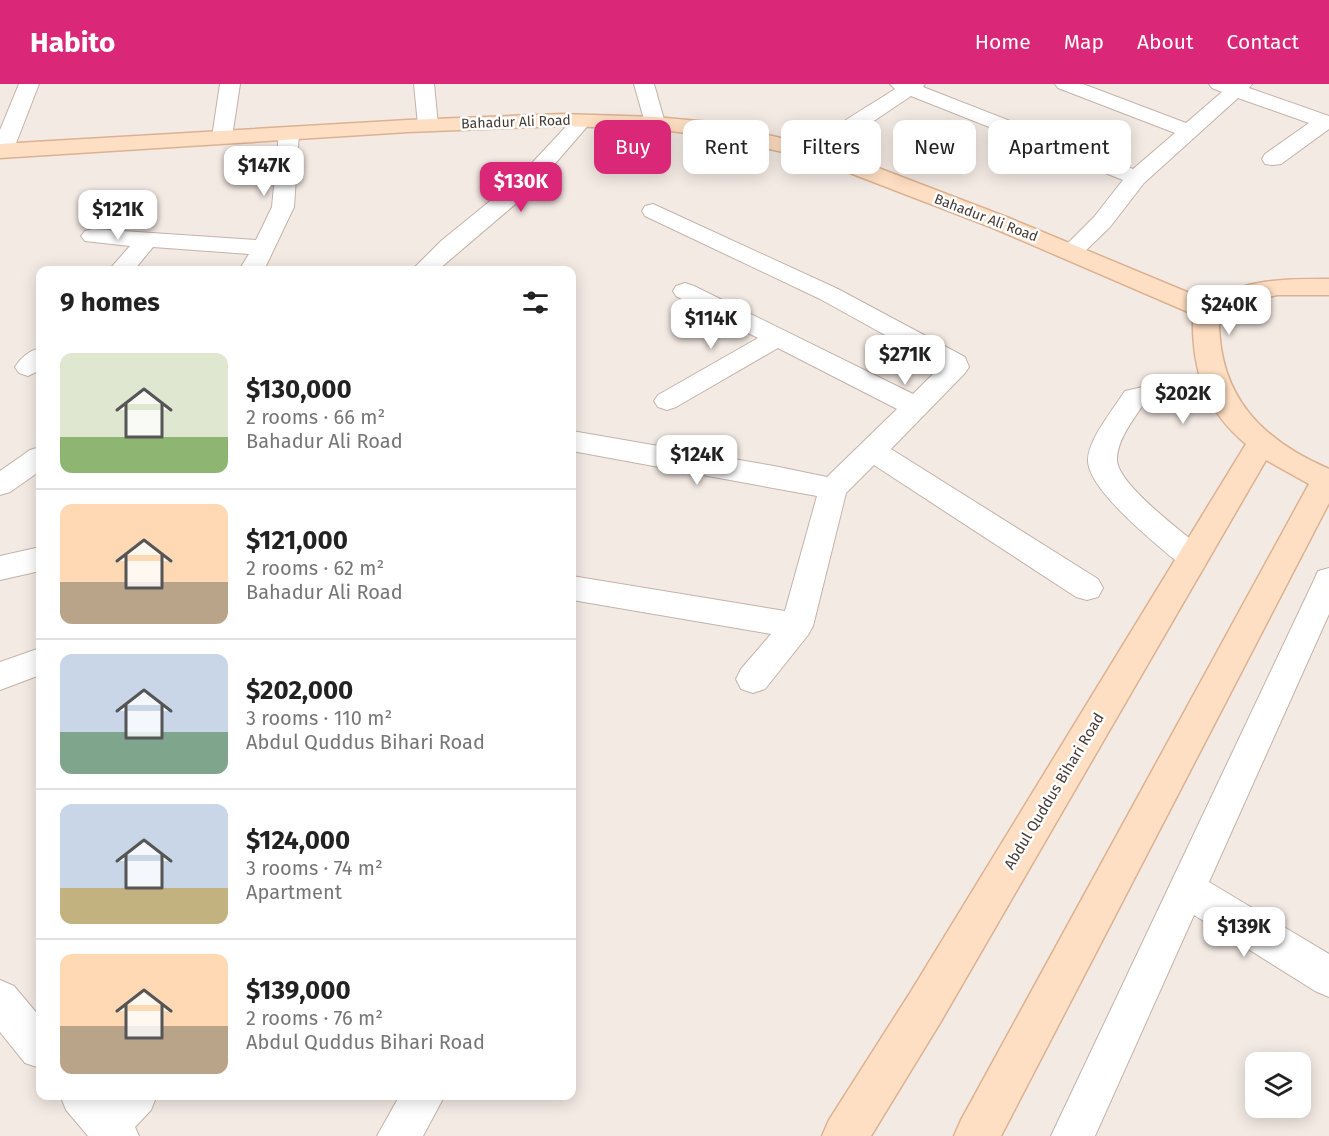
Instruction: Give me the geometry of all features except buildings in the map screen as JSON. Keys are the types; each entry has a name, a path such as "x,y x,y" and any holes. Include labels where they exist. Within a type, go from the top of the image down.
{"main road":[{"name":"Bahadur Ali Road","path":"1,151 428,125 594,121"},
{"name":"Bahadur Ali Road","path":"671,125 709,129 781,145"},
{"name":"Bahadur Ali Road","path":"872,174 1071,252 1214,313"},
{"path":"977,1136 1328,480 1261,444 1220,396 1207,356 1206,318 1235,297 1277,286 1329,287"},
{"name":"Abdul Quddus Bihari Road","path":"845,1136 925,1008 1261,444"}],"street":[{"path":"1,151 29,84"},
{"path":"222,137 231,84"},
{"path":"424,84 428,125"},
{"path":"1065,84 1189,131"},
{"path":"646,85 654,120"},
{"path":"860,120 908,85 995,124 1137,178"},
{"path":"1071,252 1102,222 1137,178 1189,131 1232,86 1327,123"},
{"path":"428,266 448,246 525,184 582,121"},
{"path":"1273,159 1327,123"},
{"path":"253,266 283,207 289,133"},
{"path":"653,211 829,294 957,363 956,367 833,489 797,626 753,679"},
{"path":"93,236 264,248"},
{"path":"124,266 147,240"},
{"path":"685,291 916,407"},
{"path":"667,401 778,338"},
{"path":"1193,558 1125,498 1102,469 1102,460 1111,436 1134,397 1147,395 1174,403 1220,396"},
{"path":"576,442 774,476 833,489"},
{"path":"872,450 1088,588"},
{"path":"0,485 36,460"},
{"path":"0,568 36,560"},
{"path":"1073,1136 1329,580"},
{"path":"576,589 797,626"},
{"path":"0,676 36,663"},
{"path":"1188,890 1329,977"},
{"path":"0,1000 36,1043"},
{"path":"101,1118 128,1100"},
{"path":"399,1136 421,1100"}]}
